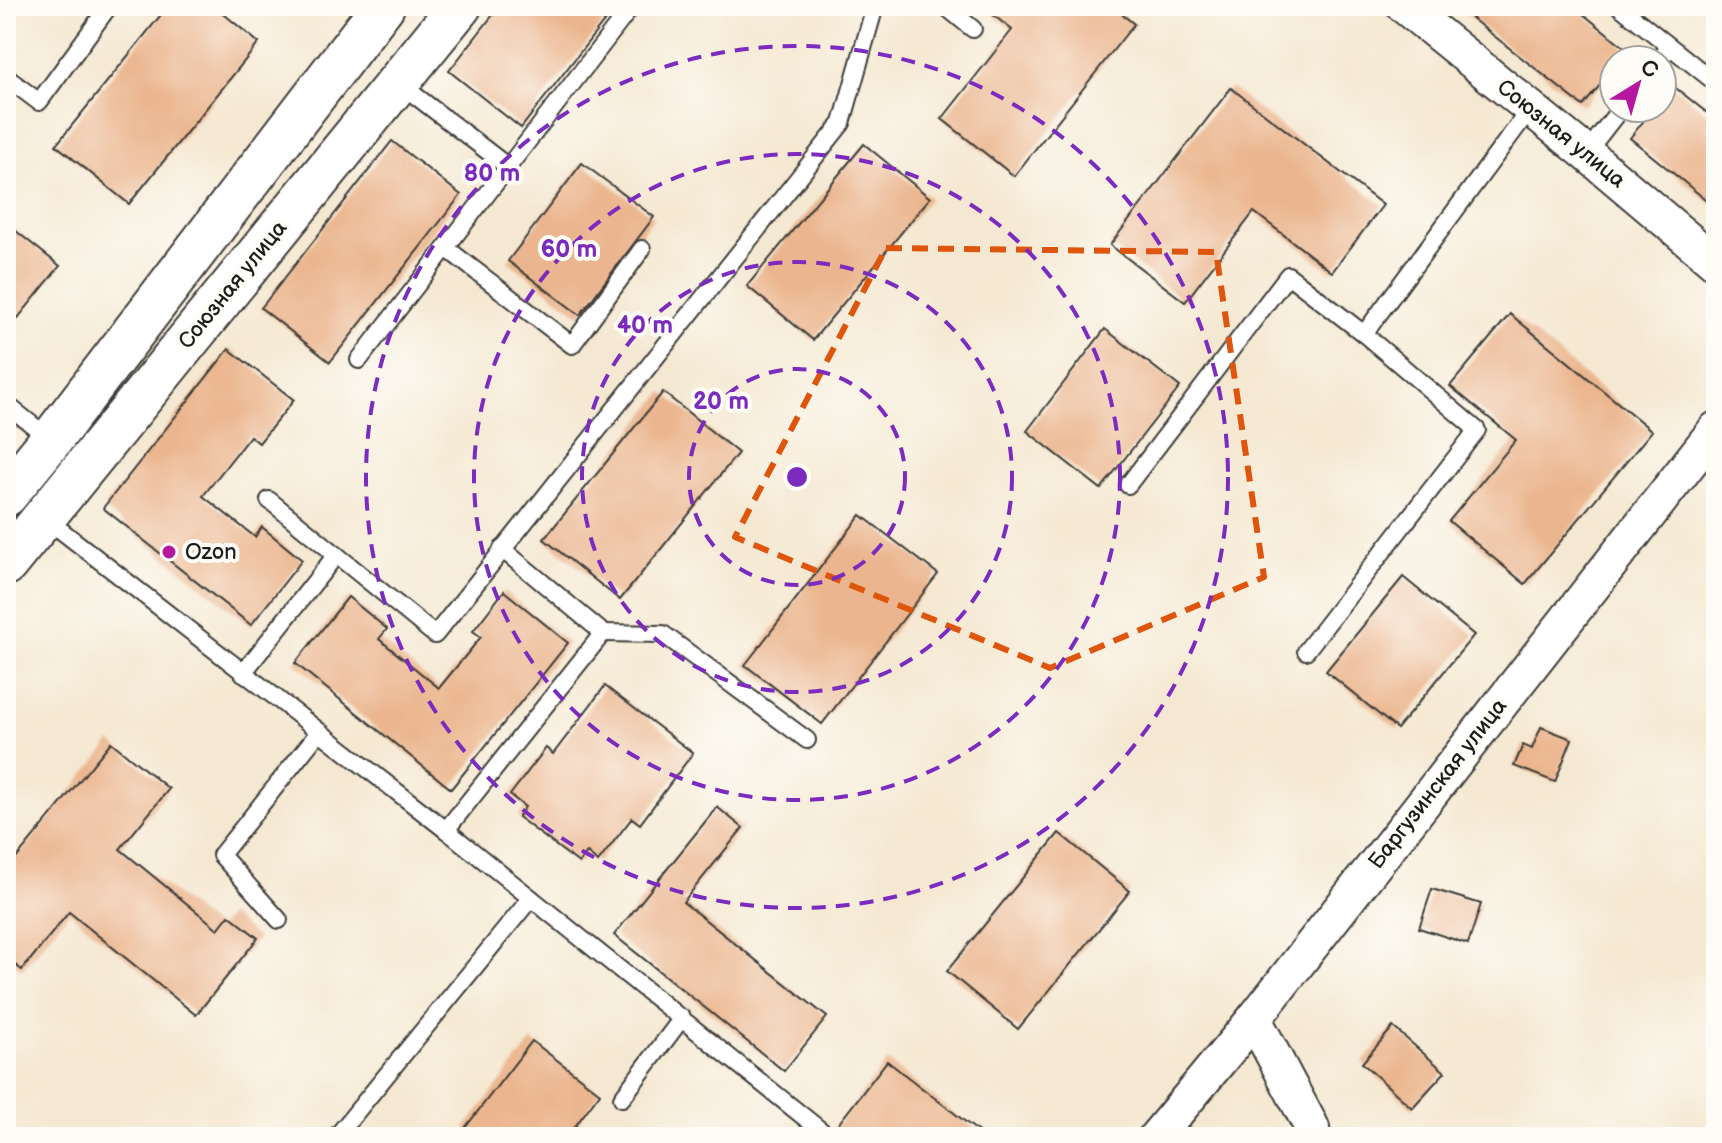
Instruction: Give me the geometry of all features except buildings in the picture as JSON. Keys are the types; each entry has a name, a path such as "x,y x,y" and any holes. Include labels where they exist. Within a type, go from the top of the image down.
{"street":[{"path":"6,495 383,6"},
{"name":"Союзная улица","path":"6,564 460,6"},
{"name":"Союзная улица","path":"1404,6 1716,263"},
{"name":"Баргузинская улица","path":"1156,1137 1254,1019 1716,429"},
{"path":"1254,1019 1312,1128 1309,1137"}],"lane":[{"path":"6,77 39,102 109,6"},
{"path":"359,360 632,6"},
{"path":"269,500 435,635 842,123 875,6"},
{"path":"945,6 973,29"},
{"path":"1619,6 1656,44"},
{"path":"1678,61 1716,83"},
{"path":"398,82 508,167"},
{"path":"1364,334 1530,109"},
{"path":"1586,153 1609,124"},
{"path":"446,248 572,345 642,249"},
{"path":"1128,485 1288,275 1364,334 1477,430 1306,651"},
{"path":"6,404 51,440"},
{"path":"44,517 446,830 829,1137"},
{"path":"502,549 603,633 663,634 807,740"},
{"path":"243,673 336,555"},
{"path":"446,830 603,633"},
{"path":"279,920 221,855 319,732"},
{"path":"336,1137 531,898"},
{"path":"622,1098 682,1018"}],"highlighted area":[{"path":"886,248 1216,252 1264,577 1050,668 735,537"}],"place":[{"name":"Ozon","path":"169,552"}]}
